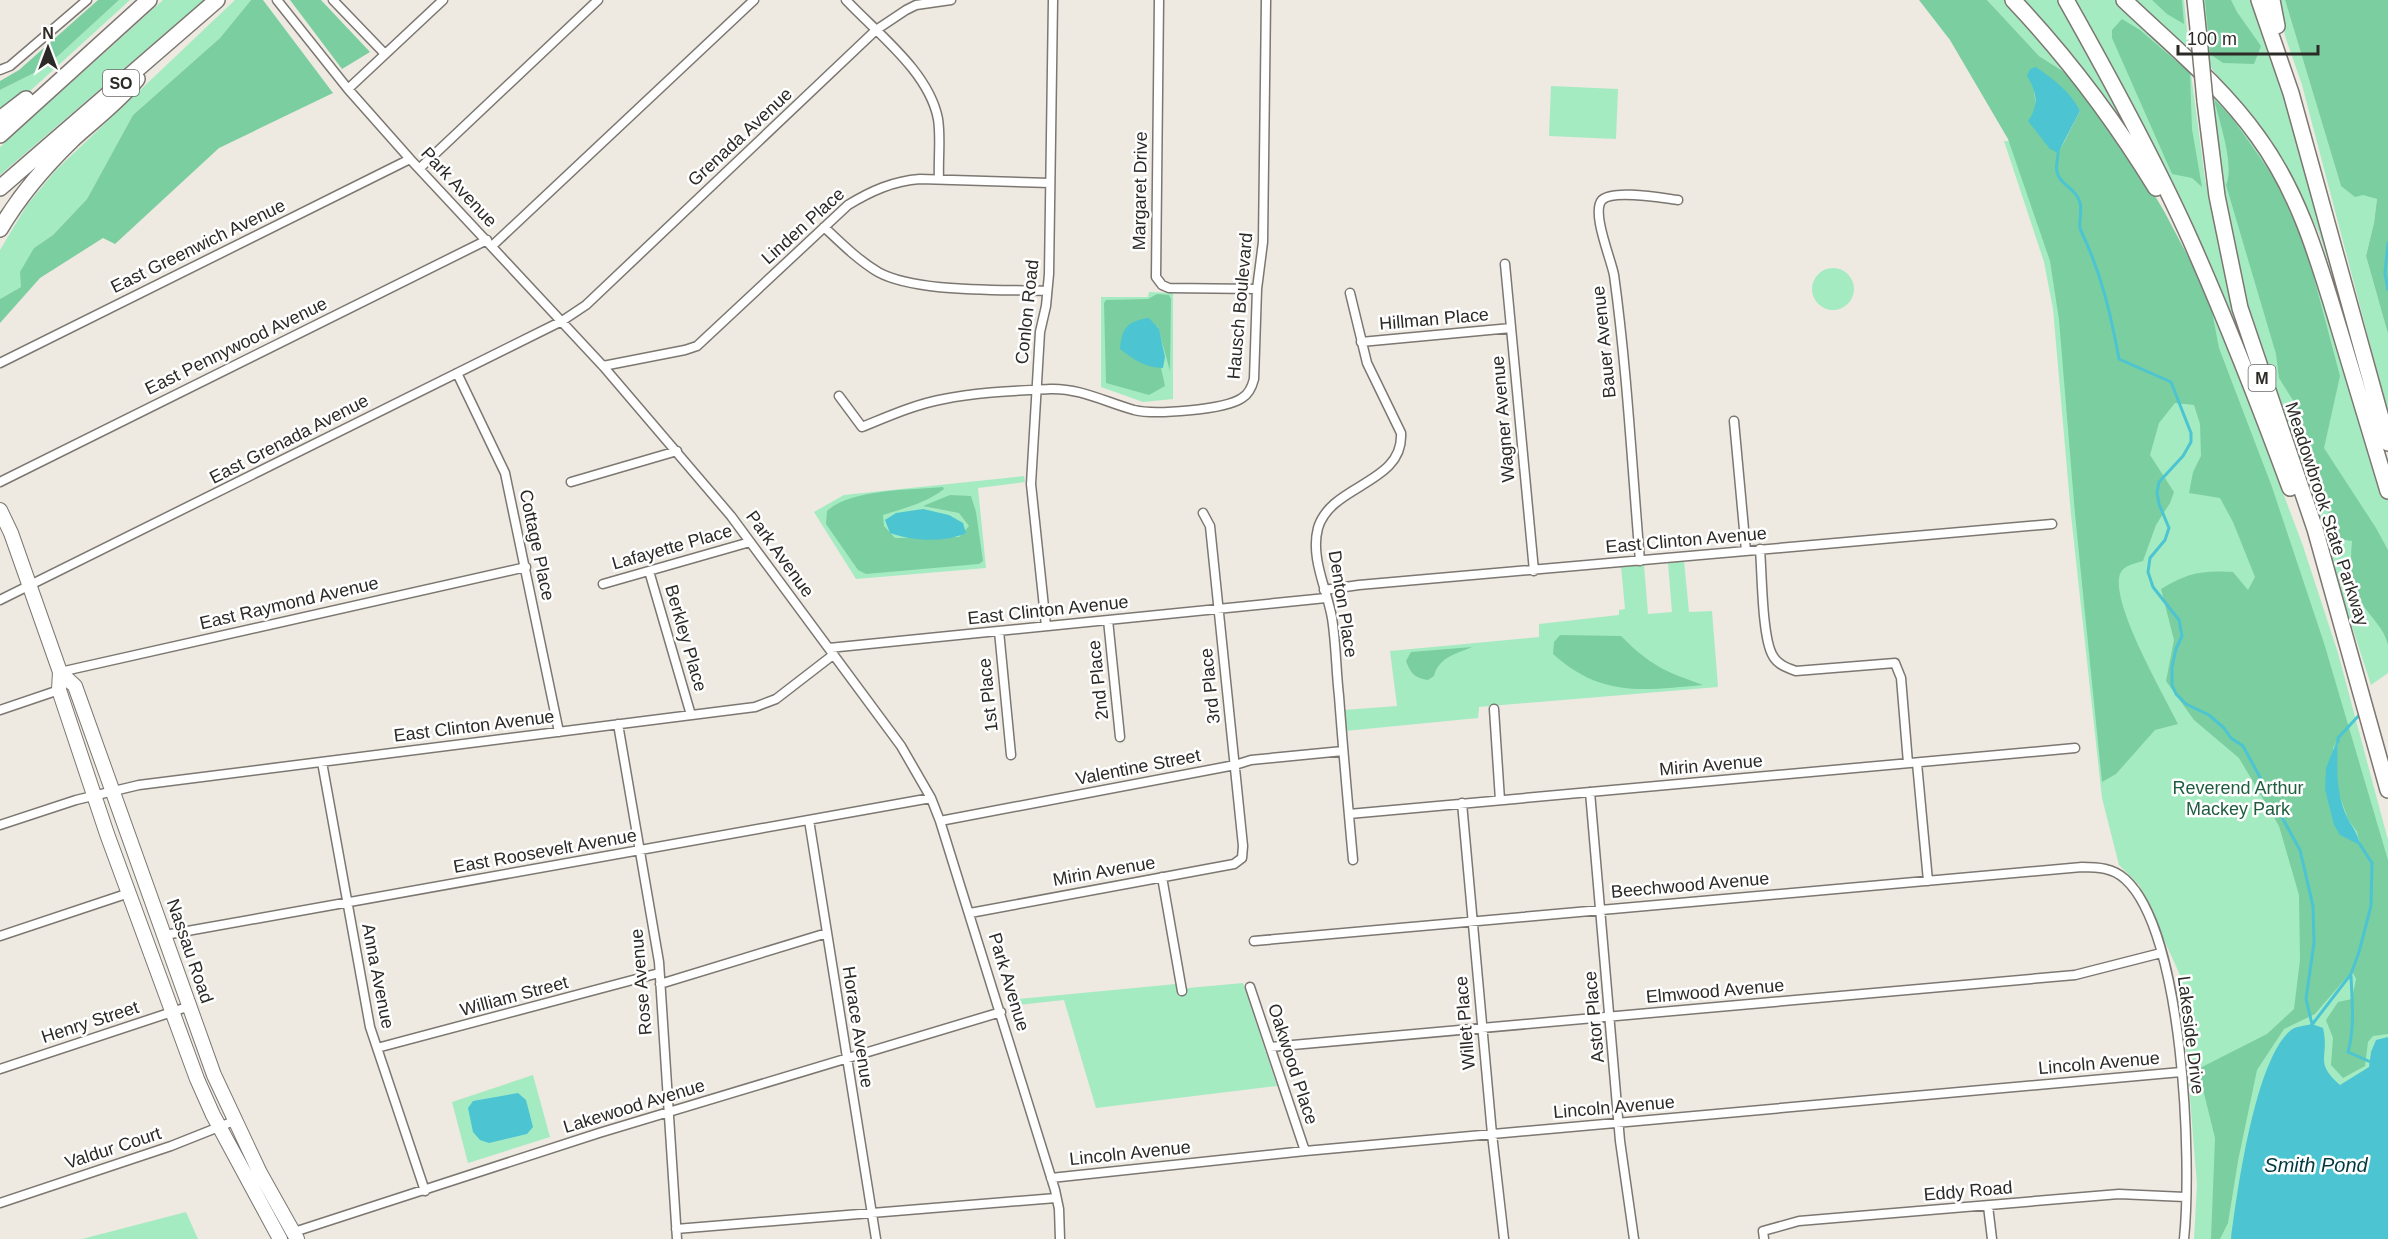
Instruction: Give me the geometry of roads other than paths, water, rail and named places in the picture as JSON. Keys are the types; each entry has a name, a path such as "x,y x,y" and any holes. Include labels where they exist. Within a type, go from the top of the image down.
{"highway":[{"name":"SO","path":"0,135 149,0"},
{"name":"SO","path":"0,188 217,0"},
{"path":"2013,0 2076,72 2123,136 2162,199 2209,287"},
{"path":"2067,0 2161,178 2209,287 2270,435 2348,648"},
{"path":"2124,0 2234,106 2259,139 2284,179 2298,207 2321,268 2388,491"},
{"name":"Meadowbrook State Parkway","path":"2195,0 2217,196 2240,308 2315,529 2388,790"},
{"path":"2259,0 2291,93 2388,443"},
{"path":"2272,0 2291,93"},
{"path":"0,119 69,60 112,34"},
{"path":"0,229 23,194 44,168 122,96 165,44"}],"main road":[{"name":"Nassau Road","path":"0,510 11,533 60,672 59,690 165,935 214,1075 260,1173 295,1236"},
{"name":"Nassau Road","path":"60,672 75,686 129,893 197,1079 220,1127 280,1238"}],"street":[{"path":"0,70 10,66 87,0"},
{"name":"Park Avenue","path":"277,0 348,89 410,159 562,321 677,451 750,542 901,746 931,798 970,913 1051,1178 1056,1198 1059,1239"},
{"path":"333,0 384,54"},
{"path":"348,89 443,0"},
{"path":"420,168 598,0"},
{"name":"East Pennywood Avenue","path":"0,482 489,243 754,0"},
{"path":"846,0 916,72 932,100 938,121 939,179"},
{"name":"Grenada Avenue","path":"562,321 586,305 876,30 916,5 951,0"},
{"name":"Conlon Road","path":"1046,626 1031,484 1040,332 1047,291 1053,0"},
{"name":"Margaret Drive","path":"1159,0 1156,277 1162,285 1169,288 1257,289"},
{"name":"Hausch Boulevard","path":"839,396 862,427 902,411 944,399 1075,390 1135,410 1149,412 1209,408 1234,403 1248,393 1254,379 1257,289 1263,242 1266,0"},
{"name":"East Greenwich Avenue","path":"0,363 410,159"},
{"name":"Linden Place","path":"603,366 697,346 824,227 849,205 871,191 902,181 939,179 1050,183"},
{"name":"Bauer Avenue","path":"1640,561 1613,272 1601,225 1599,206 1603,199 1613,194 1678,200"},
{"path":"824,227 864,263 899,280 924,286 1047,291"},
{"name":"Wagner Avenue","path":"1505,264 1534,571"},
{"name":"Denton Place","path":"1350,293 1367,363 1401,434 1402,446 1388,468 1336,502 1322,517 1318,531 1317,545 1325,594 1332,618 1353,860"},
{"name":"East Grenada Avenue","path":"0,600 562,321"},
{"name":"Hillman Place","path":"1361,342 1511,328"},
{"name":"Cottage Place","path":"457,373 505,473 559,732"},
{"path":"1734,421 1746,551"},
{"path":"571,482 677,451"},
{"name":"3rd Place","path":"1203,513 1210,526 1243,846 1242,858"},
{"name":"East Clinton Avenue","path":"0,825 76,800 139,785 765,704 831,652 999,631 1270,604 1359,585 2052,524"},
{"name":"Lafayette Place","path":"603,584 750,542"},
{"path":"1760,549 1768,639 1772,654 1785,667 1796,671 1894,663 1901,678 1928,881"},
{"name":"East Raymond Avenue","path":"60,672 526,567"},
{"name":"Berkley Place","path":"649,571 691,715"},
{"name":"2nd Place","path":"1108,620 1120,737"},
{"name":"1st Place","path":"999,631 1011,755"},
{"path":"0,710 59,690"},
{"path":"1494,709 1500,800"},
{"name":"Rose Avenue","path":"618,724 641,850 659,973 676,1239"},
{"name":"Mirin Avenue","path":"1349,814 2075,748"},
{"name":"Valentine Street","path":"940,821 1235,765 1251,760 1343,751"},
{"name":"Anna Avenue","path":"322,762 370,1027 424,1191"},
{"name":"Astor Place","path":"1590,792 1620,1123 1634,1239"},
{"name":"East Roosevelt Avenue","path":"165,935 931,798"},
{"name":"Willet Place","path":"1462,803 1492,1134 1504,1239"},
{"name":"Horace Avenue","path":"809,820 876,1239"},
{"name":"Mirin Avenue","path":"970,913 1234,864 1242,858"},
{"name":"Beechwood Avenue","path":"1254,941 2082,867 2108,869 2127,880"},
{"path":"1162,877 1182,991"},
{"name":"Lakeside Drive","path":"2127,880 2138,894 2148,917 2169,976 2175,1005 2186,1146 2184,1239"},
{"path":"0,936 129,893"},
{"path":"660,984 827,933"},
{"name":"Elmwood Avenue","path":"1270,1047 2075,975 2161,953"},
{"name":"William Street","path":"377,1048 659,973"},
{"name":"Oakwood Place","path":"1250,987 1305,1151"},
{"name":"Henry Street","path":"0,1069 190,1006"},
{"name":"Lakewood Avenue","path":"280,1238 295,1236 599,1133 1001,1012"},
{"name":"Lincoln Avenue","path":"1051,1178 1305,1151 2181,1072"},
{"name":"Valdur Court","path":"0,1203 171,1146 234,1121"},
{"name":"Eddy Road","path":"1764,1239 1763,1231 1799,1221 2119,1194 2185,1197"},
{"path":"676,1228 1056,1198"},
{"path":"1988,1206 1992,1239"}],"water":[{"path":"2036,67 2066,92 2080,111 2058,153 2050,149 2028,121 2034,110 2035,99 2027,76 2030,69"},
{"path":"1149,318 1159,329 1165,357 1163,368 1145,365 1120,349 1122,336 1127,327 1135,321"},
{"path":"923,509 949,515 963,523 966,533 938,540 928,540 890,533 885,520 896,513"},
{"path":"2338,738 2337,759 2341,800 2360,845 2340,835 2334,825 2325,789 2326,768"},
{"name":"Smith Pond","path":"2312,1024 2323,1028 2325,1064 2332,1077 2340,1085 2369,1067 2371,1052 2376,1040 2388,1037 2388,1239 2231,1239 2243,1160 2267,1070 2278,1047 2290,1031"},
{"path":"518,1093 526,1100 533,1127 527,1134 489,1143 480,1140 473,1132 468,1108 473,1101"}],"waterway":[{"path":"2058,149 2057,172 2061,180 2077,196 2080,204 2080,228 2104,294 2119,359 2171,382 2191,433 2191,442 2183,456 2159,482 2157,493 2159,504 2169,528 2165,540 2150,558 2148,572 2153,587 2179,620 2182,636 2172,667 2172,685 2176,694 2186,704 2209,715 2224,728 2231,738 2243,746 2268,792"},
{"path":"2388,243 2385,273 2388,290"},
{"path":"2338,742 2338,738 2362,712"},
{"path":"2278,810 2300,850 2313,906 2314,943 2306,999 2312,1024"},
{"path":"2311,1026 2351,974 2359,952 2371,906 2372,863 2359,843"},
{"path":"2351,976 2352,1024 2348,1052 2373,1063"}],"park label":[{"name":"Reverend Arthur Mackey Park","path":"2238,798"}]}
